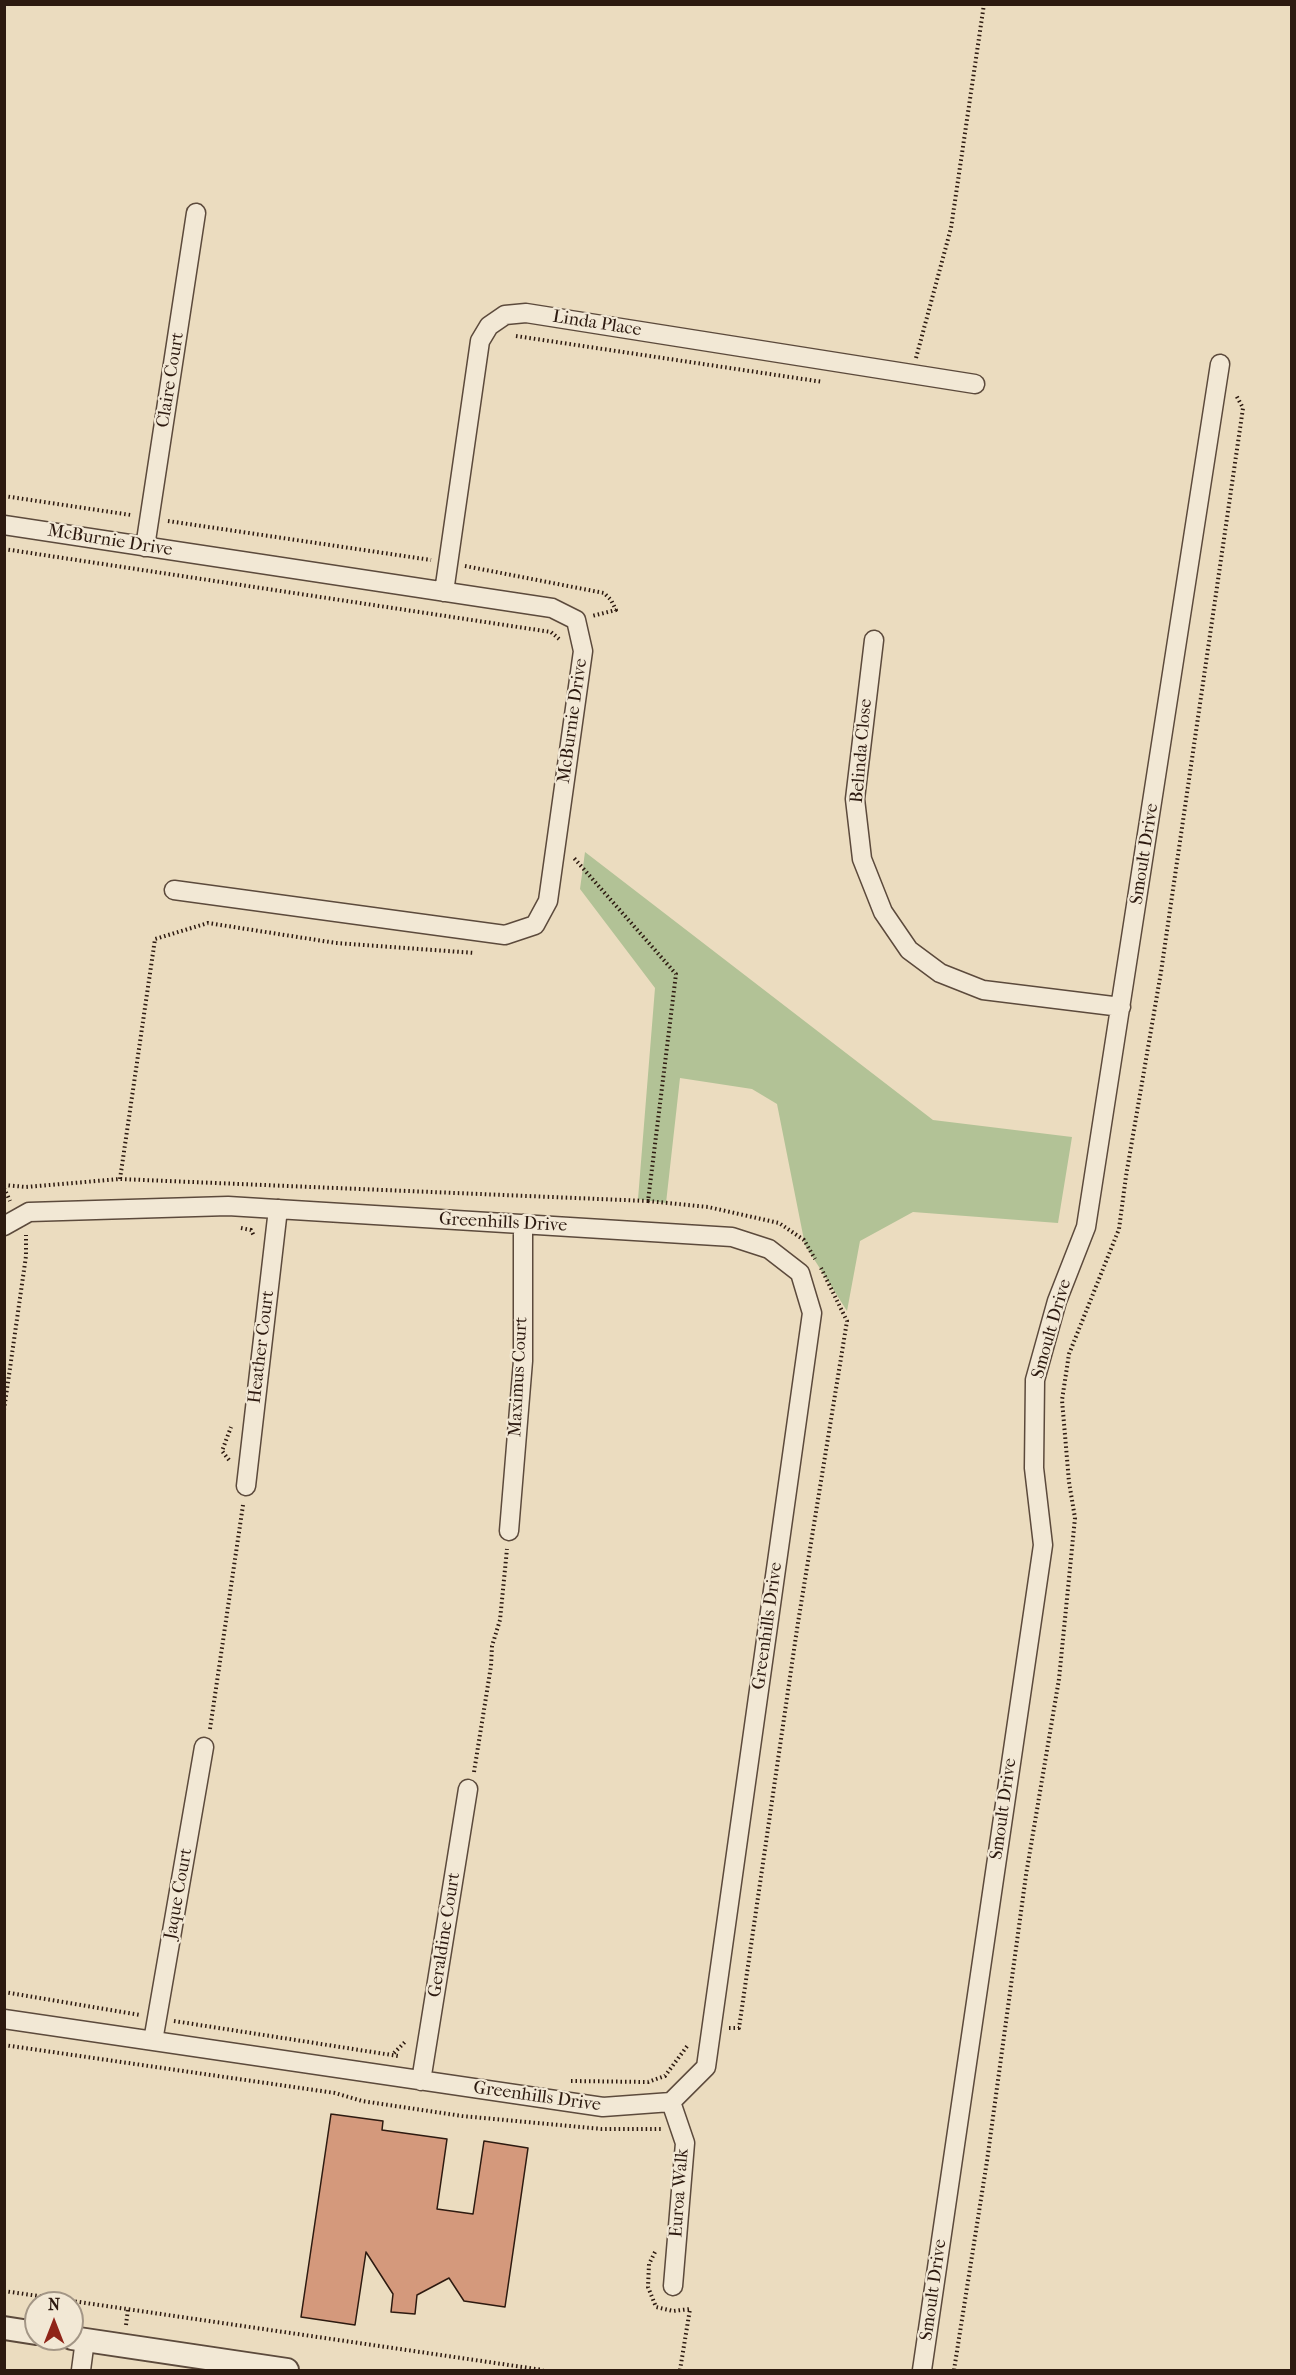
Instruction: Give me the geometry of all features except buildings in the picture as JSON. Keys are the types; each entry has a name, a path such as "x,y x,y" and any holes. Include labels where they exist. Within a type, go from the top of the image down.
{"street":[{"name":"Claire Court","path":"146,547 196,213"},
{"name":"Linda Place","path":"486,332 489,326 505,315 526,313 975,384"},
{"path":"444,592 480,341 486,332"},
{"name":"Smoult Drive","path":"922,2370 1043,1545 1034,1468 1035,1380 1057,1301 1086,1227 1220,364"},
{"name":"McBurnie Drive","path":"4,525 552,608 576,620 583,651 548,901 535,925 505,935 174,890"},
{"name":"Belinda Close","path":"874,640 855,799 862,859 883,912 909,950 940,973 983,990 1121,1007"},
{"name":"Greenhills Drive","path":"4,2019 603,2107 671,2102 706,2067 812,1313 800,1273 770,1249 732,1237 228,1206 29,1212 11,1222"},
{"name":"Heather Court","path":"246,1486 278,1209"},
{"name":"Maximus Court","path":"508,1531 523,1361 514,1223"},
{"name":"Jaque Court","path":"153,2041 204,1748"},
{"name":"Geraldine Court","path":"421,2081 468,1789"},
{"name":"Euroa Walk","path":"671,2102 685,2143 673,2286"},
{"path":"4,2328 24,2331"},
{"path":"84,2340 287,2370"},
{"path":"80,2351 81,2370"}],"path":[{"path":"911,374 951,228 984,4"},
{"path":"486,332 826,383"},
{"path":"954,2370 987,2161 1026,1875 1059,1679 1075,1518 1069,1482 1062,1400 1069,1354 1119,1229 1163,960 1243,408 1220,364"},
{"path":"4,496 433,561 435,549"},
{"path":"4,549 551,632 563,642"},
{"path":"448,563 604,593 616,610 576,620"},
{"path":"555,852 572,855 676,974 648,1201"},
{"path":"120,1179 155,939 208,923 336,943 486,954"},
{"path":"4,1410 27,1238 11,1222 4,1186 26,1187 120,1179 648,1201 708,1208 779,1223 804,1240 847,1321 799,1617 739,2028 694,2026 688,2046 666,2076 648,2082 570,2081"},
{"path":"229,1183 226,1225 251,1230 257,1242"},
{"path":"508,1196 514,1223"},
{"path":"204,1748 209,1733 223,1652 246,1486 222,1451 230,1435 231,1424"},
{"path":"468,1789 478,1747 492,1646 500,1620 508,1531"},
{"path":"4,1992 393,2054 406,2059 424,2061"},
{"path":"129,2013 136,2007"},
{"path":"393,2054 405,2044 407,2033"},
{"path":"4,2045 323,2091 362,2101 462,2116 602,2129 662,2129 668,2135"},
{"path":"656,2248 649,2264 648,2287 656,2307 674,2311 690,2309 680,2370"},
{"path":"4,2291 543,2370"}],"green space":[{"path":"585,852 933,1120 1072,1137 1058,1223 913,1212 860,1241 847,1311 805,1245 777,1104 752,1089 680,1078 666,1203 638,1199 655,988 580,889"}]}
